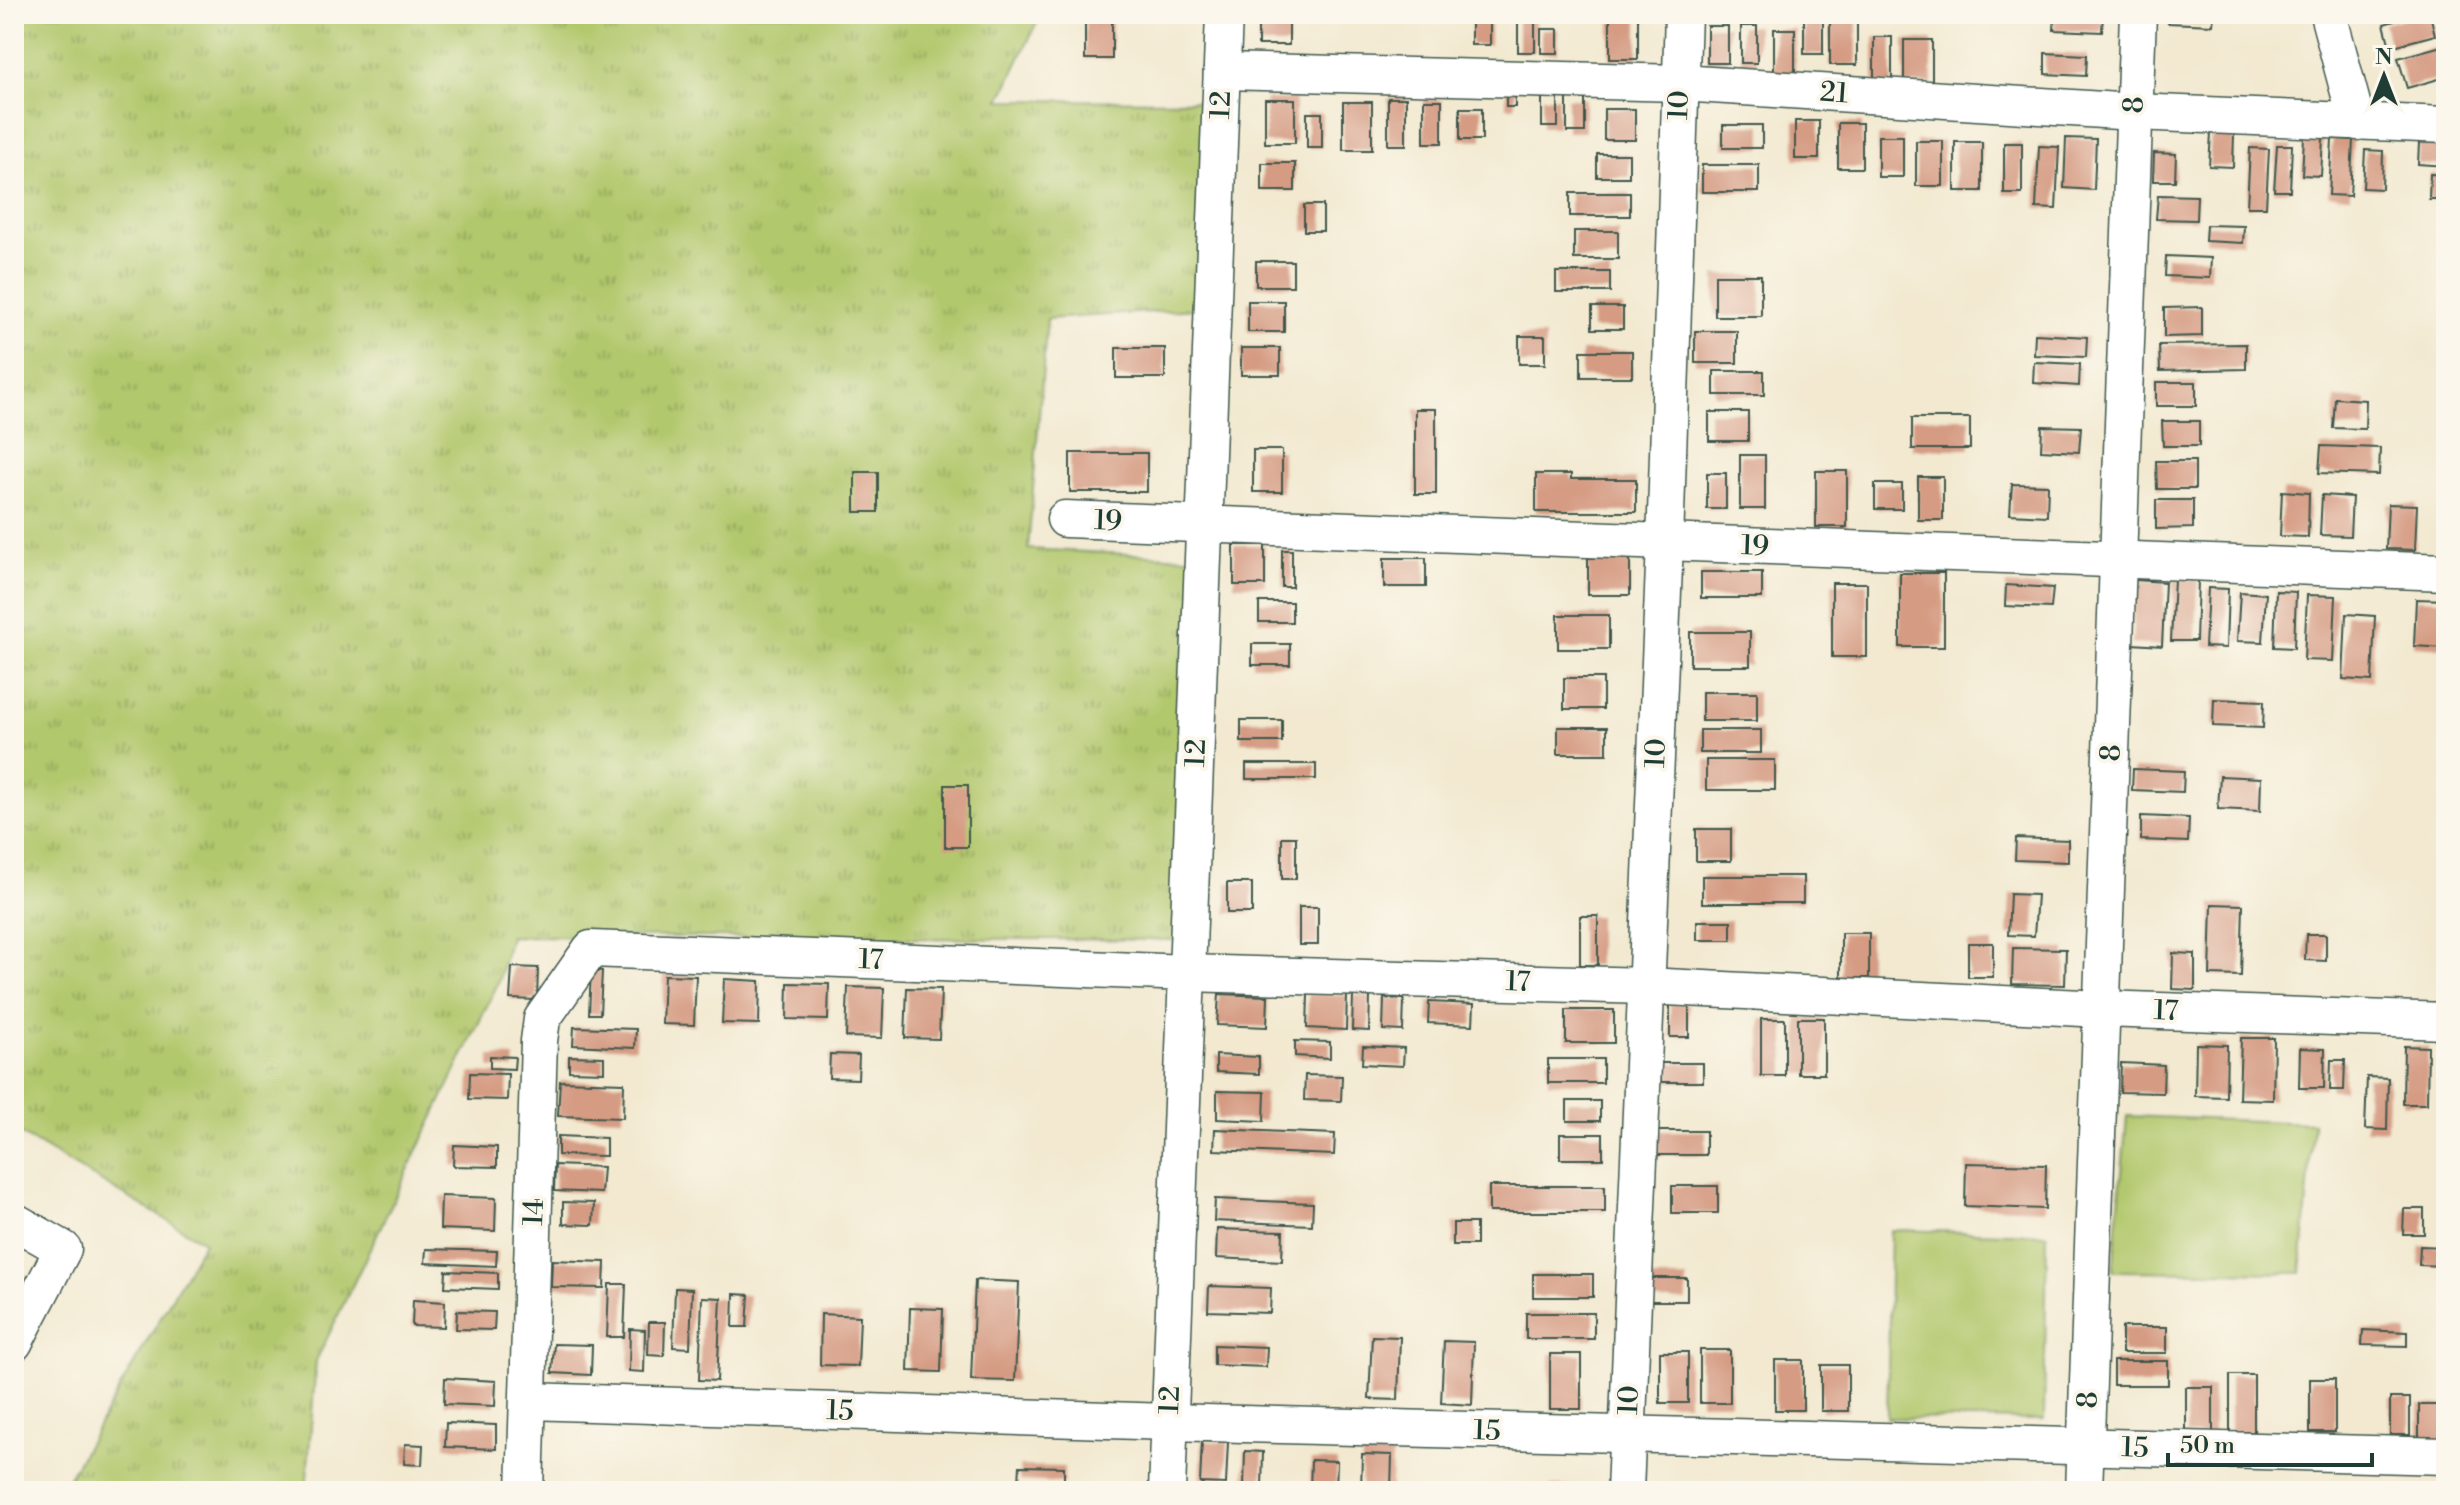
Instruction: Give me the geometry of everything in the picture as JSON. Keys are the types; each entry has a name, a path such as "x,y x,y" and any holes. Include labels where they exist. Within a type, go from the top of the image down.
{"street":[{"name":"12","path":"1167,1491 1224,14"},
{"name":"10","path":"1625,1491 1665,543 1683,14"},
{"name":"8","path":"2084,1491 2138,14"},
{"path":"2328,14 2357,122"},
{"name":"21","path":"1222,71 1680,83 2134,112 2446,125"},
{"name":"19","path":"1065,519 2446,572"},
{"name":"17","path":"591,949 1187,973 1646,986 2102,1009 2446,1021"},
{"name":"14","path":"525,1491 539,1041 542,1019 591,949"},
{"path":"14,1221 63,1249 14,1343"},
{"name":"15","path":"529,1401 1169,1422 2446,1456"}],"green space":[{"path":"14,14 1041,14 1000,100 1216,101 1210,308 1047,319 1028,549 1206,558 1192,940 510,936 498,983 316,1361 306,1491 61,1491 204,1242 14,1130"},
{"path":"2127,1116 2313,1123 2301,1273 2113,1271"},
{"path":"1891,1230 2047,1234 2044,1420 1887,1418"}],"building":[{"path":"1085,14 1112,14 1112,59 1085,59"},
{"path":"1258,14 1289,14 1289,45 1258,45"},
{"path":"1471,14 1490,14 1490,45 1471,45"},
{"path":"1518,14 1535,14 1535,52 1518,52"},
{"path":"1830,14 1857,14 1857,65 1830,65"},
{"path":"2055,14 2103,14 2102,32 2054,30"},
{"path":"2169,14 2214,14 2213,25 2168,23"},
{"path":"2418,14 2430,14 2435,35 2390,47 2384,24"},
{"path":"1610,15 1638,15 1638,59 1610,59"},
{"path":"1804,16 1823,16 1823,54 1804,54"},
{"path":"1707,26 1728,26 1728,63 1707,63"},
{"path":"1741,26 1757,26 1757,63 1741,63"},
{"path":"1541,29 1558,29 1558,53 1541,53"},
{"path":"1774,29 1795,29 1795,76 1774,76"},
{"path":"1874,37 1892,37 1892,84 1874,84"},
{"path":"1904,40 1932,40 1932,84 1904,84"},
{"path":"2445,45 2446,77 2407,88 2398,58"},
{"path":"2045,53 2087,55 2086,76 2045,74"},
{"path":"1506,90 1515,90 1515,107 1506,107"},
{"path":"1542,97 1558,97 1558,127 1542,127"},
{"path":"1388,98 1406,98 1406,145 1388,145"},
{"path":"1567,98 1585,98 1585,132 1567,132"},
{"path":"1265,99 1295,99 1295,143 1265,143"},
{"path":"1424,100 1442,100 1442,143 1424,143"},
{"path":"1343,102 1372,102 1372,150 1343,150"},
{"path":"1460,108 1482,108 1482,140 1460,140"},
{"path":"1604,109 1635,109 1635,140 1604,140"},
{"path":"1307,113 1322,113 1322,148 1307,148"},
{"path":"1795,121 1819,121 1819,159 1795,159"},
{"path":"1838,123 1862,123 1862,168 1838,168"},
{"path":"1723,125 1762,125 1762,148 1723,148"},
{"path":"2211,133 2234,134 2233,167 2209,166"},
{"path":"1878,136 1903,136 1903,177 1878,177"},
{"path":"2304,137 2323,137 2321,176 2302,175"},
{"path":"2066,138 2096,139 2094,190 2064,188"},
{"path":"2332,139 2353,140 2350,196 2329,195"},
{"path":"1916,141 1943,141 1943,186 1916,186"},
{"path":"1955,142 1982,142 1982,191 1955,191"},
{"path":"2419,142 2446,143 2446,166 2418,164"},
{"path":"2004,143 2022,143 2022,194 2004,194"},
{"path":"2277,145 2292,145 2290,191 2274,191"},
{"path":"2039,146 2059,147 2056,209 2036,208"},
{"path":"2250,148 2269,149 2266,207 2247,207"},
{"path":"2365,150 2383,151 2382,189 2363,188"},
{"path":"2154,153 2176,154 2175,181 2153,181"},
{"path":"1597,154 1629,154 1629,177 1597,177"},
{"path":"1262,163 1295,163 1295,191 1262,191"},
{"path":"1702,165 1759,165 1759,192 1702,192"},
{"path":"2430,174 2446,175 2446,199 2429,199"},
{"path":"1570,193 1630,193 1630,216 1570,216"},
{"path":"2158,195 2197,196 2196,220 2156,219"},
{"path":"1304,205 1323,205 1323,231 1304,231"},
{"path":"2206,225 2244,226 2243,243 2205,241"},
{"path":"1574,231 1618,231 1618,259 1574,259"},
{"path":"2166,256 2211,258 2210,278 2165,276"},
{"path":"1256,261 1293,261 1293,286 1256,286"},
{"path":"1556,272 1610,272 1610,292 1556,292"},
{"path":"1715,275 1761,275 1761,316 1715,316"},
{"path":"1248,301 1284,301 1284,332 1248,332"},
{"path":"1592,307 1623,307 1623,329 1592,329"},
{"path":"2202,307 2202,336 2164,337 2164,308"},
{"path":"1695,331 1737,331 1737,363 1695,363"},
{"path":"2035,334 2087,337 2086,357 2034,355"},
{"path":"1519,336 1545,336 1545,364 1519,364"},
{"path":"2246,344 2246,369 2160,371 2159,345"},
{"path":"1116,348 1165,348 1165,378 1116,378"},
{"path":"1241,348 1280,348 1280,375 1241,375"},
{"path":"1581,351 1632,351 1632,377 1581,377"},
{"path":"2034,362 2080,364 2079,386 2033,383"},
{"path":"1714,371 1764,371 1764,395 1714,395"},
{"path":"2156,382 2196,382 2196,406 2156,406"},
{"path":"2335,398 2366,400 2365,429 2333,428"},
{"path":"1415,409 1436,409 1436,494 1415,494"},
{"path":"1709,412 1748,412 1748,441 1709,441"},
{"path":"1912,418 1970,418 1970,449 1912,449"},
{"path":"2162,421 2199,421 2199,446 2163,446"},
{"path":"2042,426 2081,427 2079,452 2041,450"},
{"path":"2321,446 2380,448 2379,475 2319,473"},
{"path":"1253,450 1282,450 1282,492 1253,492"},
{"path":"1070,453 1147,453 1147,492 1070,492"},
{"path":"1740,455 1765,455 1765,509 1740,509"},
{"path":"2156,461 2195,461 2195,489 2157,489"},
{"path":"1816,471 1847,471 1847,527 1816,527"},
{"path":"855,472 878,472 878,512 855,512"},
{"path":"1707,473 1726,473 1726,509 1707,509"},
{"path":"1536,474 1571,474 1571,479 1636,479 1636,512 1536,512"},
{"path":"1918,477 1943,477 1943,520 1918,520"},
{"path":"1875,484 1902,484 1902,509 1875,509"},
{"path":"2012,484 2048,485 2047,516 2010,514"},
{"path":"2282,491 2309,493 2308,537 2280,536"},
{"path":"2322,495 2352,497 2350,536 2320,535"},
{"path":"2156,500 2193,500 2193,528 2156,529"},
{"path":"2388,504 2417,505 2415,550 2386,549"},
{"path":"2443,521 2446,521 2446,550 2442,550"},
{"path":"1234,545 1265,545 1265,585 1234,585"},
{"path":"1282,550 1292,550 1292,587 1282,587"},
{"path":"1384,558 1426,558 1426,587 1384,587"},
{"path":"1588,558 1630,558 1630,595 1588,595"},
{"path":"1701,572 1762,572 1762,598 1701,598"},
{"path":"1900,573 1944,573 1944,647 1900,647"},
{"path":"2174,579 2198,580 2196,641 2171,641"},
{"path":"2135,580 2165,582 2162,646 2132,644"},
{"path":"1832,583 1867,583 1867,657 1832,657"},
{"path":"2006,585 2053,588 2051,608 2005,606"},
{"path":"2208,588 2228,589 2226,648 2205,647"},
{"path":"2276,591 2296,592 2294,648 2274,647"},
{"path":"2240,592 2266,594 2263,642 2237,641"},
{"path":"2307,595 2336,596 2333,661 2304,660"},
{"path":"2416,599 2446,600 2445,648 2414,646"},
{"path":"1259,602 1292,602 1292,622 1259,622"},
{"path":"2346,614 2375,616 2372,681 2343,679"},
{"path":"1558,615 1609,615 1609,649 1558,649"},
{"path":"1690,632 1750,632 1750,666 1690,666"},
{"path":"1252,644 1290,644 1290,665 1252,665"},
{"path":"1564,678 1603,678 1603,709 1564,709"},
{"path":"1702,692 1757,692 1757,721 1702,721"},
{"path":"2214,699 2264,701 2263,728 2213,726"},
{"path":"1241,720 1282,720 1282,742 1241,742"},
{"path":"1558,727 1607,727 1607,754 1558,754"},
{"path":"1700,730 1761,730 1761,753 1700,753"},
{"path":"1706,760 1775,760 1775,790 1706,790"},
{"path":"1246,764 1316,764 1316,779 1246,779"},
{"path":"2133,769 2184,771 2183,792 2132,790"},
{"path":"2220,776 2261,778 2260,811 2218,809"},
{"path":"945,785 968,785 968,847 945,847"},
{"path":"2141,816 2189,818 2188,842 2141,840"},
{"path":"1696,829 1731,829 1731,861 1696,861"},
{"path":"1282,837 1296,837 1296,879 1282,879"},
{"path":"2016,838 2068,840 2068,862 2015,860"},
{"path":"1702,876 1803,876 1803,903 1702,903"},
{"path":"1227,883 1252,883 1252,913 1227,913"},
{"path":"2010,894 2037,895 2034,936 2008,935"},
{"path":"2212,904 2243,905 2241,976 2210,975"},
{"path":"1299,907 1318,907 1318,945 1299,945"},
{"path":"1580,916 1598,916 1598,965 1580,965"},
{"path":"1697,921 1731,921 1731,940 1697,940"},
{"path":"1841,933 1869,933 1869,978 1841,978"},
{"path":"2306,934 2326,934 2326,961 2305,960"},
{"path":"1968,943 1993,943 1993,977 1968,977"},
{"path":"2013,948 2066,949 2065,985 2012,984"},
{"path":"2173,953 2195,954 2195,990 2172,989"},
{"path":"512,967 538,968 537,1000 510,999"},
{"path":"591,970 602,971 600,1014 589,1014"},
{"path":"664,975 696,976 694,1025 662,1024"},
{"path":"724,979 760,981 759,1024 722,1023"},
{"path":"788,983 829,984 828,1020 787,1019"},
{"path":"848,987 884,988 882,1038 846,1037"},
{"path":"907,988 941,989 939,1039 905,1038"},
{"path":"1219,994 1268,996 1267,1027 1217,1025"},
{"path":"1308,994 1347,995 1346,1030 1307,1028"},
{"path":"1353,995 1370,996 1369,1031 1352,1030"},
{"path":"1384,998 1404,999 1403,1031 1383,1030"},
{"path":"1429,1002 1474,1004 1473,1025 1428,1023"},
{"path":"1670,1004 1689,1004 1689,1037 1670,1037"},
{"path":"1566,1010 1614,1010 1614,1043 1566,1043"},
{"path":"1798,1018 1824,1018 1824,1074 1798,1074"},
{"path":"1761,1019 1785,1019 1785,1076 1761,1076"},
{"path":"574,1027 636,1029 635,1048 573,1045"},
{"path":"2241,1038 2274,1038 2273,1100 2239,1099"},
{"path":"1295,1041 1330,1042 1330,1058 1295,1056"},
{"path":"2196,1044 2227,1045 2226,1097 2195,1096"},
{"path":"1363,1046 1404,1048 1403,1066 1362,1064"},
{"path":"2404,1046 2428,1047 2427,1104 2403,1104"},
{"path":"2300,1048 2325,1049 2324,1088 2299,1088"},
{"path":"830,1054 859,1055 858,1079 829,1078"},
{"path":"1216,1055 1259,1057 1259,1074 1216,1072"},
{"path":"490,1056 515,1057 514,1069 490,1068"},
{"path":"569,1056 604,1057 604,1072 569,1071"},
{"path":"1548,1059 1603,1059 1603,1083 1548,1083"},
{"path":"2331,1060 2345,1060 2344,1090 2330,1090"},
{"path":"1661,1063 1703,1063 1703,1082 1661,1082"},
{"path":"2121,1063 2164,1065 2163,1093 2120,1092"},
{"path":"470,1073 508,1074 507,1100 469,1099"},
{"path":"1305,1075 1342,1076 1341,1101 1304,1100"},
{"path":"2367,1077 2388,1078 2387,1130 2365,1129"},
{"path":"560,1081 624,1083 623,1118 558,1116"},
{"path":"1217,1091 1265,1092 1264,1121 1217,1119"},
{"path":"1567,1101 1600,1101 1600,1121 1567,1121"},
{"path":"1215,1129 1335,1134 1334,1155 1214,1150"},
{"path":"1657,1131 1706,1131 1706,1155 1657,1155"},
{"path":"1560,1134 1603,1134 1603,1159 1560,1159"},
{"path":"558,1136 606,1138 606,1156 558,1155"},
{"path":"454,1145 497,1147 497,1167 453,1166"},
{"path":"1966,1163 2046,1165 2045,1209 1965,1206"},
{"path":"555,1165 603,1167 601,1193 554,1191"},
{"path":"1489,1186 1605,1186 1605,1212 1489,1212"},
{"path":"1672,1186 1718,1186 1718,1213 1672,1213"},
{"path":"441,1196 496,1198 495,1231 440,1229"},
{"path":"1215,1199 1313,1203 1312,1225 1214,1221"},
{"path":"563,1202 594,1203 593,1225 563,1224"},
{"path":"2404,1209 2424,1209 2424,1234 2403,1234"},
{"path":"1453,1223 1476,1223 1476,1245 1453,1245"},
{"path":"1217,1229 1283,1231 1282,1261 1216,1258"},
{"path":"2420,1246 2446,1247 2446,1266 2419,1265"},
{"path":"426,1249 497,1251 496,1266 425,1263"},
{"path":"552,1260 605,1262 604,1288 551,1287"},
{"path":"446,1271 498,1273 498,1289 445,1287"},
{"path":"1533,1274 1593,1274 1593,1297 1533,1297"},
{"path":"1645,1278 1687,1278 1687,1301 1645,1301"},
{"path":"975,1280 1019,1282 1015,1381 971,1380"},
{"path":"609,1284 626,1284 624,1337 607,1337"},
{"path":"1209,1286 1271,1288 1270,1313 1208,1311"},
{"path":"675,1288 692,1289 690,1348 673,1347"},
{"path":"734,1294 749,1295 747,1327 733,1327"},
{"path":"702,1297 721,1298 717,1381 699,1380"},
{"path":"413,1300 445,1302 444,1327 412,1326"},
{"path":"910,1308 943,1309 941,1372 908,1371"},
{"path":"457,1311 495,1312 494,1330 456,1329"},
{"path":"1526,1313 1594,1313 1594,1339 1526,1339"},
{"path":"821,1314 860,1316 858,1366 820,1365"},
{"path":"649,1322 665,1322 664,1356 648,1355"},
{"path":"2122,1327 2167,1327 2167,1353 2122,1353"},
{"path":"630,1329 645,1330 644,1372 629,1371"},
{"path":"2363,1330 2407,1332 2407,1346 2362,1345"},
{"path":"1372,1336 1400,1337 1398,1400 1369,1399"},
{"path":"1444,1341 1474,1342 1472,1405 1441,1403"},
{"path":"554,1344 592,1345 591,1375 552,1373"},
{"path":"1214,1345 1267,1347 1266,1367 1214,1365"},
{"path":"1700,1350 1730,1350 1730,1403 1700,1403"},
{"path":"1660,1352 1688,1352 1688,1403 1660,1403"},
{"path":"1550,1354 1581,1354 1581,1409 1550,1409"},
{"path":"1775,1360 1803,1360 1803,1410 1775,1410"},
{"path":"2113,1361 2168,1361 2168,1385 2113,1385"},
{"path":"1821,1365 1848,1365 1848,1411 1821,1411"},
{"path":"2230,1375 2254,1375 2254,1432 2230,1432"},
{"path":"445,1378 496,1381 495,1406 444,1404"},
{"path":"2310,1379 2335,1379 2335,1432 2310,1432"},
{"path":"2186,1387 2213,1387 2213,1435 2186,1435"},
{"path":"2390,1398 2410,1398 2410,1435 2390,1435"},
{"path":"2419,1405 2446,1405 2446,1440 2419,1440"},
{"path":"446,1423 496,1425 496,1449 445,1447"},
{"path":"1202,1441 1228,1442 1226,1484 1200,1483"},
{"path":"405,1444 423,1445 422,1465 404,1464"},
{"path":"1245,1451 1263,1452 1262,1487 1244,1487"},
{"path":"1362,1454 1392,1455 1391,1491 1361,1491"},
{"path":"1311,1460 1337,1461 1336,1491 1310,1491"},
{"path":"1020,1466 1064,1467 1064,1483 1019,1481"},
{"path":"1551,1486 1596,1486 1596,1491 1551,1491"},
{"path":"1718,1488 1825,1488 1825,1491 1718,1491"}]}
